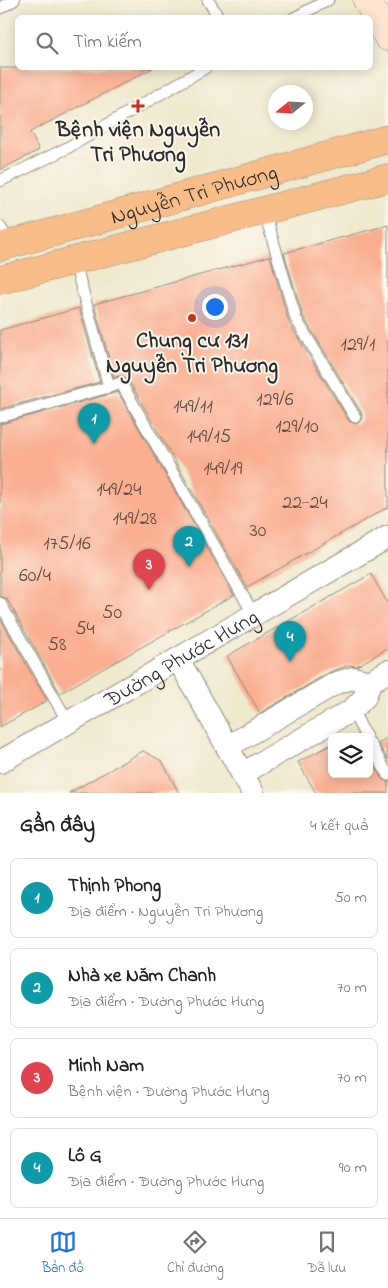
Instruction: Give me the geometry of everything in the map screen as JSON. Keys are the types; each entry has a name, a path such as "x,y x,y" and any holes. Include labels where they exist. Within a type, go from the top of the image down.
{"main road":[{"path":"367,0 388,37"},
{"name":"Nguyễn Tri Phương","path":"4,239 388,139"},
{"name":"Nguyễn Tri Phương","path":"10,277 388,178"},
{"path":"4,239 10,277"}],"street":[{"name":"Đường Phước Hưng","path":"0,762 388,537"},
{"path":"178,659 248,784 352,710 365,697 379,677"},
{"path":"227,747 336,683 353,678 379,677"}],"lane":[{"path":"0,8 14,0"},
{"path":"208,0 216,15"},
{"path":"300,15 328,0"},
{"path":"0,181 67,148 202,70"},
{"path":"264,210 296,319 355,416"},
{"path":"74,260 109,387"},
{"path":"0,417 121,383 254,615"},
{"path":"0,603 68,722"},
{"path":"352,710 364,733"},
{"path":"373,749 388,775"}],"building":[{"name":"Bệnh viện Nguyễn Tri Phương","path":"0,68 15,68 15,70 149,70 30,132 39,150 0,170"},
{"path":"388,225 388,507 247,587 128,379 122,376 114,377 94,304 270,256 289,323 349,421 356,424 361,421 362,414 303,316 284,253"},
{"path":"79,308 100,382 0,409 0,330"},
{"path":"118,392 234,595 60,693 7,599 0,596 0,424"},
{"path":"371,574 388,604 388,648 357,666 349,665 330,672 260,713 227,656"},
{"path":"0,618 47,701 0,727"},
{"path":"388,737 388,760 378,743"},
{"path":"328,746 328,778 373,778 373,764 382,779 388,782 388,793 316,793 298,762"},
{"path":"143,751 162,761 179,793 69,793"}],"place":[{"name":"Bệnh viện Nguyễn Tri Phương","path":"138,106"},
{"name":"Chung cư 131 Nguyễn Tri Phương","path":"192,318"},
{"name":"Thịnh Phong","path":"94,444"},
{"name":"Nhà xe Năm Chanh","path":"189,567"},
{"name":"Minh Nam","path":"149,590"},
{"name":"Lô G","path":"290,662"}]}
